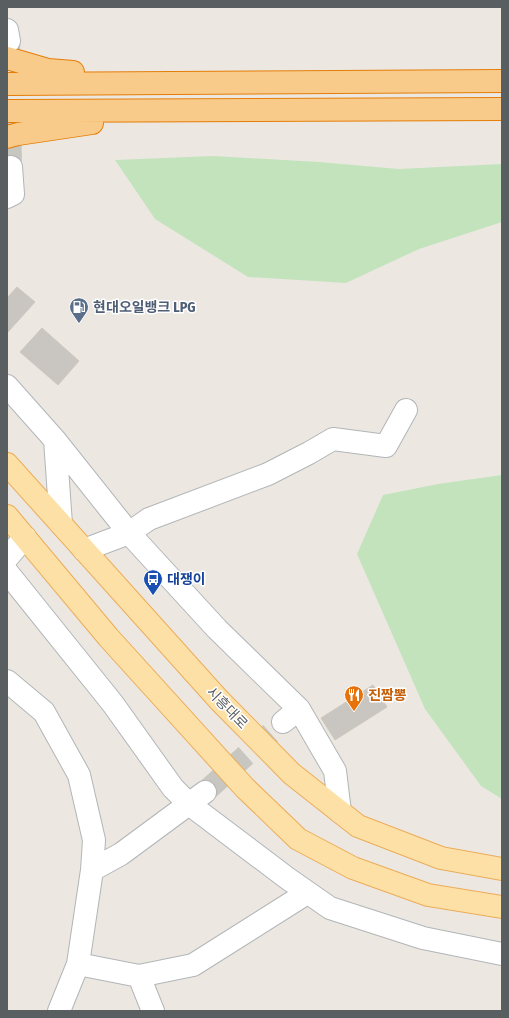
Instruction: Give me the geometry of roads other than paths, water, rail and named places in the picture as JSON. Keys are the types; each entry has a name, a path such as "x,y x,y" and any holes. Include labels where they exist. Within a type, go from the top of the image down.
{"highway":[{"path":"8,43 48,70 218,82"},
{"path":"7,84 502,81"},
{"path":"7,111 502,109"},
{"path":"7,137 18,134 175,111"}],"main road":[{"name":"시흥대로","path":"7,464 234,716 292,774 358,826 441,858 502,869"},
{"path":"7,516 109,638 245,788 298,839 353,868 428,895 502,907"}],"street":[{"path":"7,196 13,194 11,167"},
{"path":"7,386 55,440 129,533 217,629 291,715 335,771 340,812"},
{"path":"84,550 129,533 149,519 268,474 333,439 386,446 406,410"},
{"path":"55,440 61,524"},
{"path":"7,558 25,537"},
{"path":"7,572 113,704 173,788 197,798 308,892 330,908 423,938 502,954"},
{"path":"7,681 44,712 79,775 94,840 92,870 78,964 59,1011"},
{"path":"92,870 121,854 197,798"},
{"path":"78,964 139,976 192,965 308,892"},
{"path":"139,976 153,1011"}],"tunnel":[{"path":"9,41 11,167"},
{"path":"205,792 283,722"}],"place":[{"name":"현대오일뱅크 LPG","path":"79,324"},
{"name":"대쟁이","path":"153,596"},
{"name":"진짬뽕","path":"354,712"}]}
